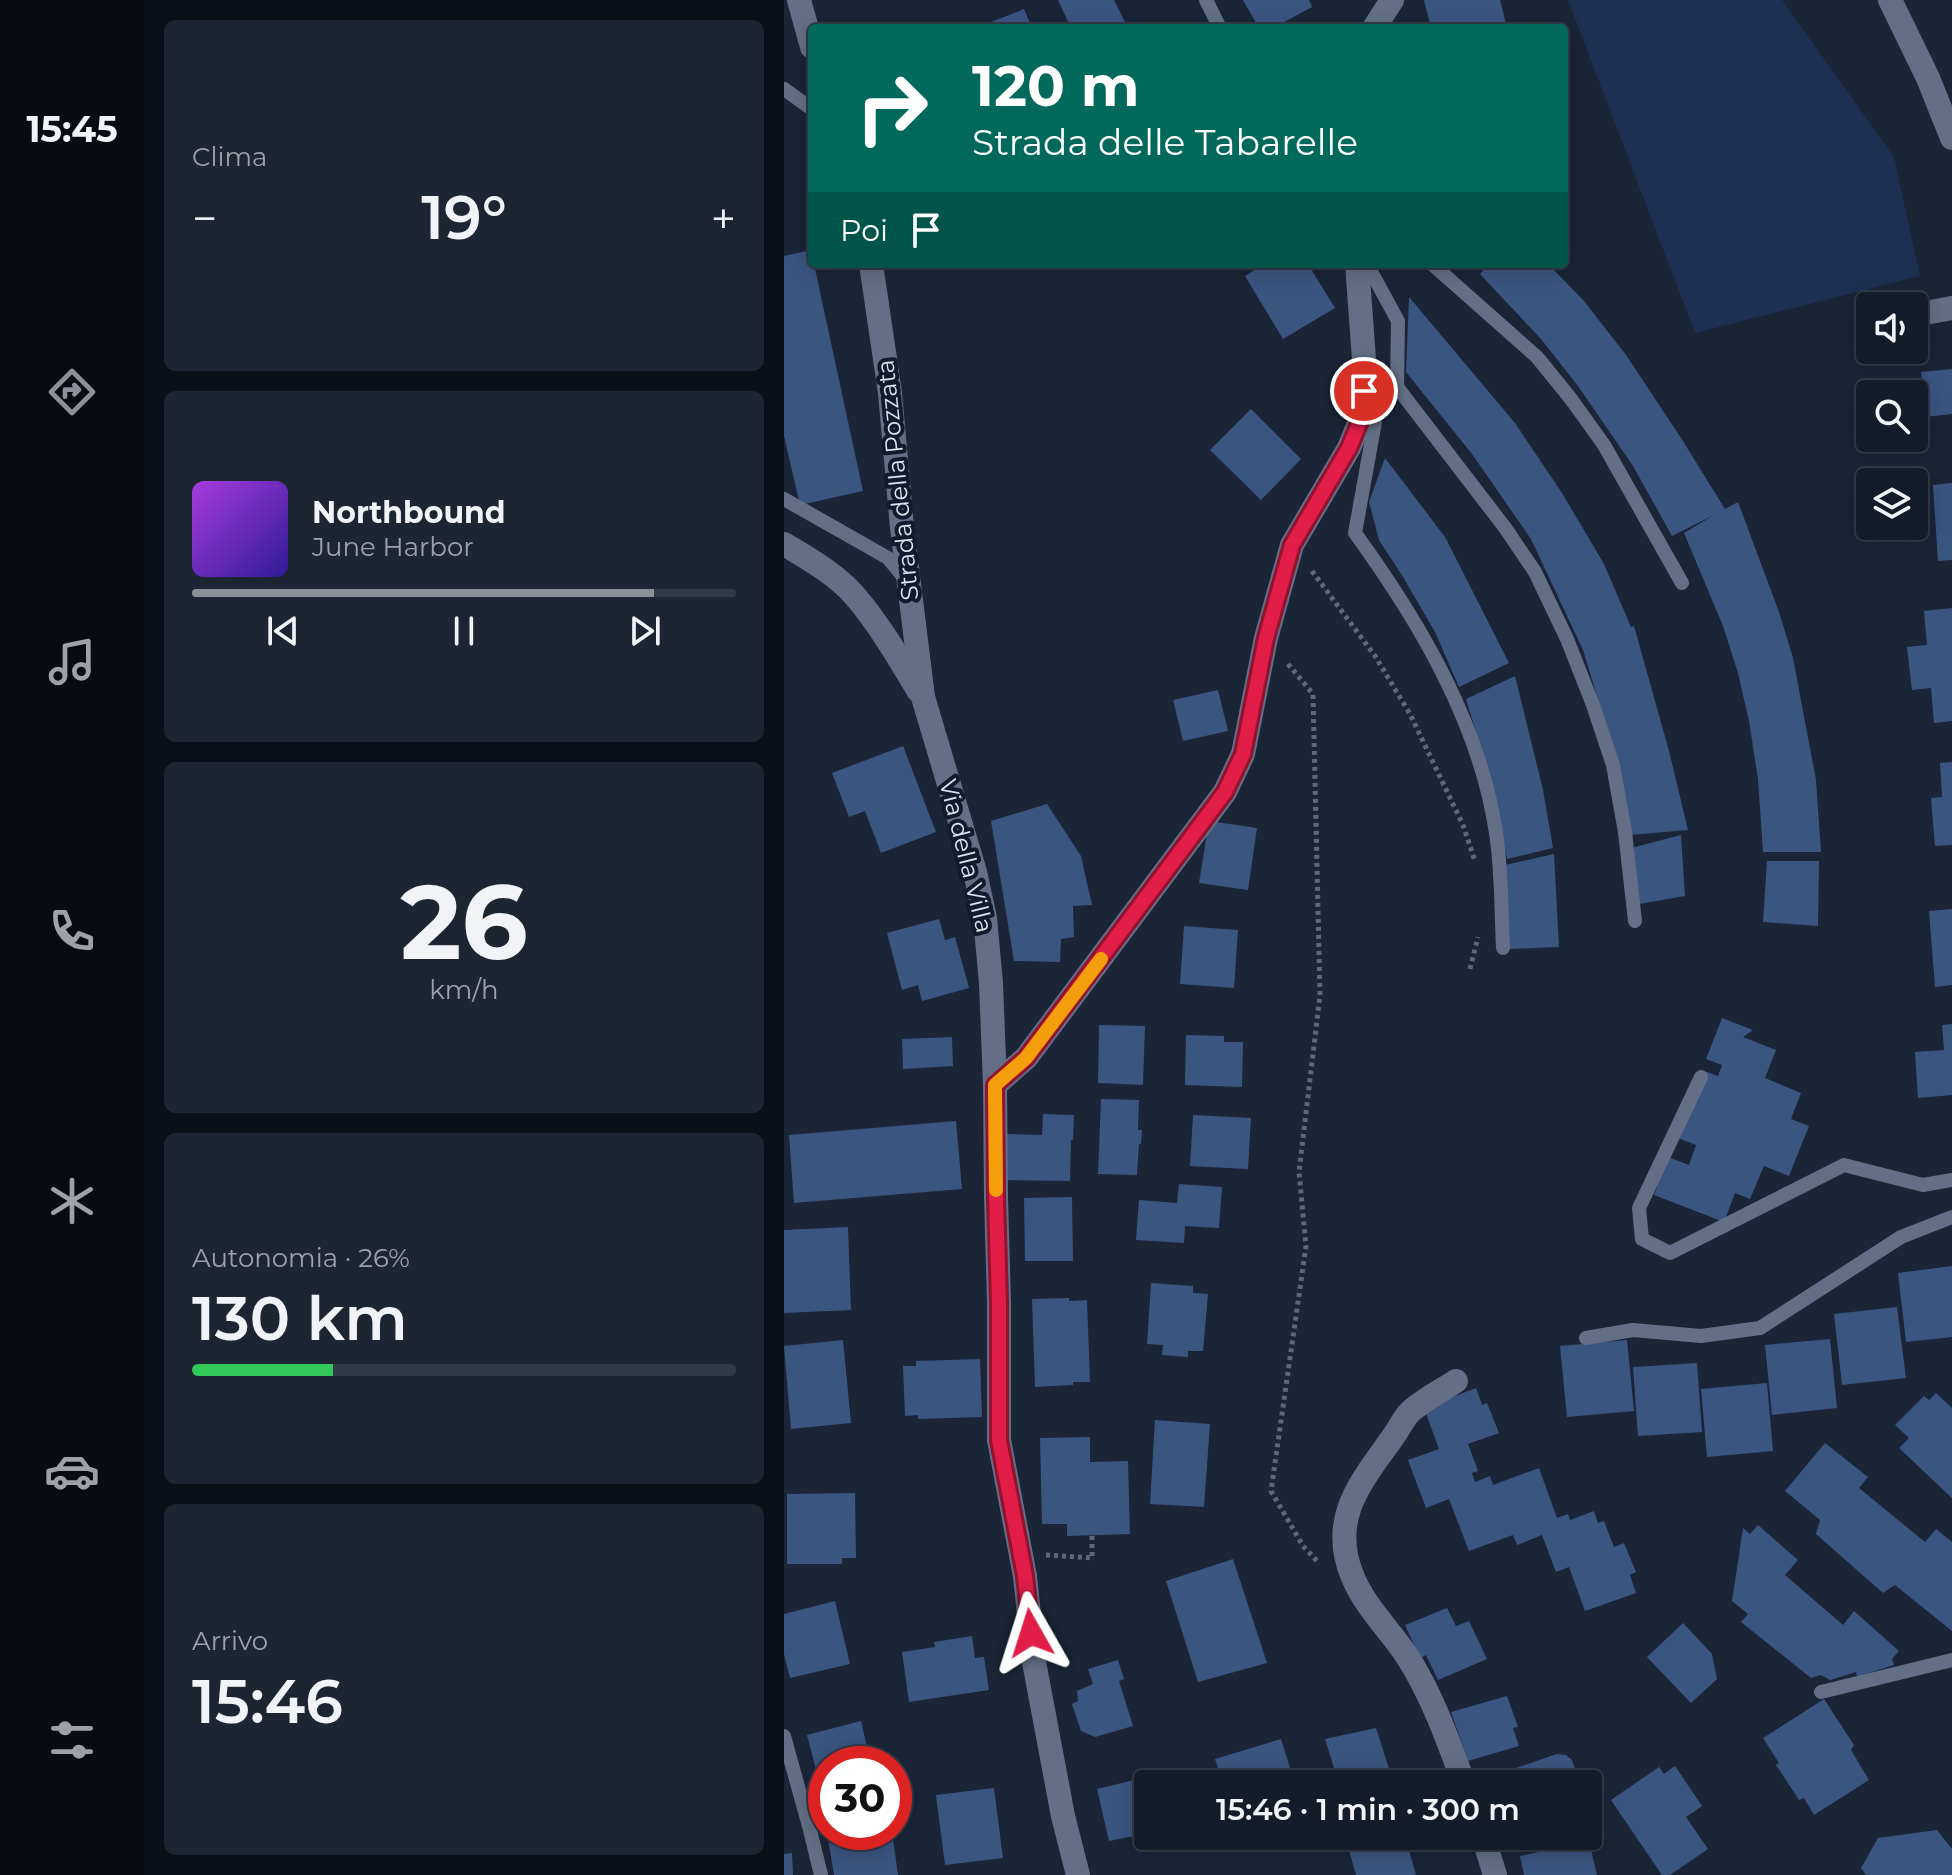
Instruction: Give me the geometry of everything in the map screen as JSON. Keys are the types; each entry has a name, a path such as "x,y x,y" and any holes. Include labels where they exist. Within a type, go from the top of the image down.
{"street":[{"path":"799,0 808,33"},
{"path":"1377,24 1392,0"},
{"path":"1890,0 1928,78 1952,138"},
{"name":"Strada della Pozzata","path":"872,268 890,393 902,527 923,697"},
{"path":"995,1085 1026,1058 1225,792 1243,754 1266,638 1292,545 1349,448 1363,414 1365,373 1358,268"},
{"path":"1928,312 1952,308"},
{"path":"784,544 831,575 854,595 923,697"},
{"name":"Via della Villa","path":"923,697 975,872 985,918 995,1085 999,1440 1025,1576 1034,1662 1063,1816 1078,1875"},
{"path":"1456,1381 1409,1412 1358,1488 1346,1514 1342,1537 1345,1557 1357,1586 1407,1657 1429,1696 1458,1770"},
{"path":"1487,1850 1495,1875"}],"lane":[{"path":"1206,0 1218,24"},
{"path":"784,89 808,106"},
{"path":"1359,268 1398,321 1397,387 1506,529 1535,572 1567,639 1613,765 1625,832 1635,921"},
{"path":"1437,268 1537,357 1571,399 1604,445 1682,583"},
{"path":"1364,391 1375,422 1355,533 1441,668 1464,721 1483,776 1496,832 1503,948"},
{"path":"784,499 888,558 909,585"},
{"path":"1701,1077 1639,1208 1642,1239 1670,1253 1844,1165 1923,1185 1952,1180"},
{"path":"1586,1338 1633,1330 1701,1336 1760,1328 1901,1237 1952,1217"},
{"path":"1821,1692 1952,1660"},
{"path":"784,1736 821,1875"}],"path":[{"path":"1292,545 1375,656 1410,714 1463,825 1479,872"},
{"path":"1266,638 1313,694 1320,995 1299,1172 1306,1246 1271,1491 1303,1546 1323,1568"},
{"path":"1470,969 1479,935"},
{"path":"1021,1553 1092,1558 1092,1536"}],"shaded area":[{"path":"1568,0 1782,0 1894,157 1920,276 1695,333"}],"building":[{"path":"1058,0 1114,0 1126,24 1069,24"},
{"path":"1243,0 1309,0 1312,7 1280,24 1257,24"},
{"path":"1424,0 1500,0 1506,24 1430,24"},
{"path":"1024,9 1030,24 986,24"},
{"path":"808,251 808,268 815,268 863,491 800,505 784,436 784,256"},
{"path":"1258,268 1310,268 1335,308 1283,339 1245,276"},
{"path":"1485,268 1552,268 1584,301 1626,355 1725,509 1738,502 1793,658 1816,780 1821,852 1763,852 1758,779 1738,673 1723,626 1684,533 1714,515 1672,536 1633,466 1578,386 1541,339 1480,274"},
{"path":"1409,297 1515,423 1604,564 1631,627 1634,626 1688,830 1630,835 1617,762 1583,650 1531,539 1472,454 1406,372"},
{"path":"1952,369 1952,414 1928,417 1928,380 1922,380 1921,372"},
{"path":"1251,409 1301,459 1261,500 1210,450"},
{"path":"1385,458 1445,537 1509,663 1459,687 1435,632 1379,540 1369,502"},
{"path":"1952,483 1952,560 1938,561 1933,485"},
{"path":"1952,608 1952,721 1934,723 1931,688 1912,690 1907,647 1927,645 1924,611"},
{"path":"1515,676 1543,790 1553,848 1507,859 1494,792 1466,699"},
{"path":"1218,690 1228,731 1183,741 1173,700"},
{"path":"903,746 936,832 881,853 865,811 849,817 832,773"},
{"path":"1952,762 1952,845 1935,846 1931,798 1942,797 1940,763"},
{"path":"1047,804 1081,856 1092,905 1073,906 1074,937 1061,939 1060,962 1014,961 991,821"},
{"path":"1209,821 1257,828 1248,890 1199,883"},
{"path":"1681,835 1685,896 1639,904 1631,848"},
{"path":"1554,854 1559,947 1509,949 1505,865"},
{"path":"1767,861 1819,861 1818,926 1763,922"},
{"path":"1952,909 1952,985 1935,987 1929,911"},
{"path":"939,919 945,940 955,937 969,988 922,1001 918,985 902,990 887,933"},
{"path":"1184,926 1238,930 1234,988 1180,984"},
{"path":"1722,1018 1753,1030 1743,1037 1776,1050 1765,1078 1801,1093 1791,1119 1809,1126 1789,1176 1764,1166 1750,1199 1735,1193 1724,1222 1654,1195 1668,1157 1689,1165 1696,1145 1678,1138 1704,1071 1718,1076 1722,1065 1706,1059"},
{"path":"1952,1024 1952,1095 1918,1098 1915,1052 1944,1050 1942,1025"},
{"path":"1099,1025 1145,1026 1143,1085 1098,1083"},
{"path":"1186,1035 1224,1036 1224,1042 1243,1042 1242,1087 1185,1085"},
{"path":"952,1037 953,1066 903,1069 902,1039"},
{"path":"1101,1099 1139,1100 1138,1130 1142,1130 1137,1175 1098,1174"},
{"path":"1043,1114 1074,1115 1070,1181 1005,1180 1006,1134 1042,1135"},
{"path":"1193,1115 1251,1118 1248,1169 1190,1166"},
{"path":"956,1121 962,1189 794,1203 789,1135"},
{"path":"1179,1184 1222,1187 1219,1228 1185,1226 1184,1243 1136,1240 1139,1200 1177,1203"},
{"path":"1072,1197 1073,1261 1025,1261 1024,1198"},
{"path":"848,1227 851,1310 784,1313 784,1230"},
{"path":"1952,1266 1952,1337 1906,1342 1898,1273"},
{"path":"1151,1283 1193,1286 1193,1293 1208,1294 1203,1351 1188,1351 1188,1357 1162,1355 1163,1345 1147,1344"},
{"path":"1069,1298 1069,1301 1087,1300 1090,1382 1035,1387 1032,1299"},
{"path":"1897,1307 1906,1378 1842,1385 1834,1314"},
{"path":"1830,1339 1837,1408 1772,1415 1765,1345"},
{"path":"843,1340 851,1423 791,1429 784,1346"},
{"path":"1627,1340 1634,1411 1567,1417 1560,1346"},
{"path":"980,1359 982,1417 918,1419 918,1415 905,1416 903,1366 916,1366 916,1361"},
{"path":"1697,1363 1702,1432 1638,1436 1633,1367"},
{"path":"1767,1383 1773,1451 1707,1457 1701,1389"},
{"path":"1476,1388 1482,1405 1487,1403 1499,1433 1468,1444 1478,1471 1472,1473 1475,1482 1490,1476 1493,1485 1539,1468 1557,1518 1568,1514 1570,1520 1594,1511 1598,1523 1604,1521 1614,1547 1624,1543 1636,1572 1630,1575 1636,1593 1585,1611 1569,1567 1556,1572 1542,1535 1517,1545 1513,1535 1469,1551 1449,1499 1426,1508 1408,1460 1439,1449 1424,1408"},
{"path":"1936,1393 1952,1408 1952,1498 1899,1448 1909,1438 1895,1425 1924,1396 1929,1400"},
{"path":"1155,1420 1210,1424 1204,1507 1150,1504"},
{"path":"1090,1437 1090,1462 1128,1461 1130,1534 1067,1536 1067,1524 1042,1524 1040,1438"},
{"path":"1825,1443 1868,1477 1859,1488 1925,1542 1936,1529 1952,1542 1952,1631 1895,1585 1883,1593 1816,1534 1820,1520 1785,1491"},
{"path":"855,1493 856,1558 842,1558 842,1564 787,1564 787,1494"},
{"path":"1758,1525 1798,1560 1785,1575 1843,1625 1854,1611 1899,1651 1892,1659 1894,1665 1857,1677 1856,1672 1830,1680 1821,1675 1811,1678 1741,1622 1748,1614 1732,1601 1743,1528 1750,1534"},
{"path":"1233,1559 1267,1663 1198,1682 1166,1581"},
{"path":"835,1601 850,1664 790,1678 784,1654 784,1614"},
{"path":"1447,1608 1456,1626 1469,1621 1487,1659 1438,1680 1426,1655 1420,1658 1405,1625"},
{"path":"1683,1623 1712,1654 1717,1679 1691,1703 1647,1657"},
{"path":"972,1636 975,1658 984,1657 989,1690 909,1702 902,1652 935,1647 934,1642"},
{"path":"1118,1660 1124,1679 1119,1681 1133,1726 1095,1737 1081,1731 1072,1704 1078,1701 1077,1691 1093,1684 1088,1669"},
{"path":"1507,1696 1518,1727 1513,1728 1519,1746 1468,1761 1451,1712"},
{"path":"1824,1699 1854,1745 1851,1750 1869,1780 1814,1815 1804,1798 1799,1800 1763,1738"},
{"path":"861,1721 867,1746 810,1746 807,1735"},
{"path":"1376,1728 1390,1770 1335,1770 1325,1739"},
{"path":"1281,1739 1291,1770 1219,1770 1215,1759"},
{"path":"1557,1754 1566,1755 1572,1760 1575,1770 1517,1770"},
{"path":"1675,1766 1702,1806 1686,1817 1708,1849 1670,1875 1662,1875 1611,1800 1659,1767 1664,1774"},
{"path":"1134,1780 1134,1836 1109,1841 1097,1789"},
{"path":"994,1788 1003,1858 945,1865 936,1795"},
{"path":"1937,1830 1952,1849 1952,1875 1866,1875 1861,1868 1878,1838"},
{"path":"830,1850 895,1850 898,1875 834,1875"},
{"path":"1349,1850 1409,1850 1416,1875 1356,1875"},
{"path":"1548,1850 1591,1850 1597,1875 1524,1875 1520,1856"},
{"path":"792,1853 793,1875 784,1875 784,1854"}],"slow traffic":[{"path":"996,1190 995,1085 1026,1058 1101,959"}],"route":[{"path":"1031,1633 1025,1576 999,1440 995,1085 1026,1058 1225,792 1243,754 1266,638 1292,545 1349,448 1363,414 1364,391"}]}
